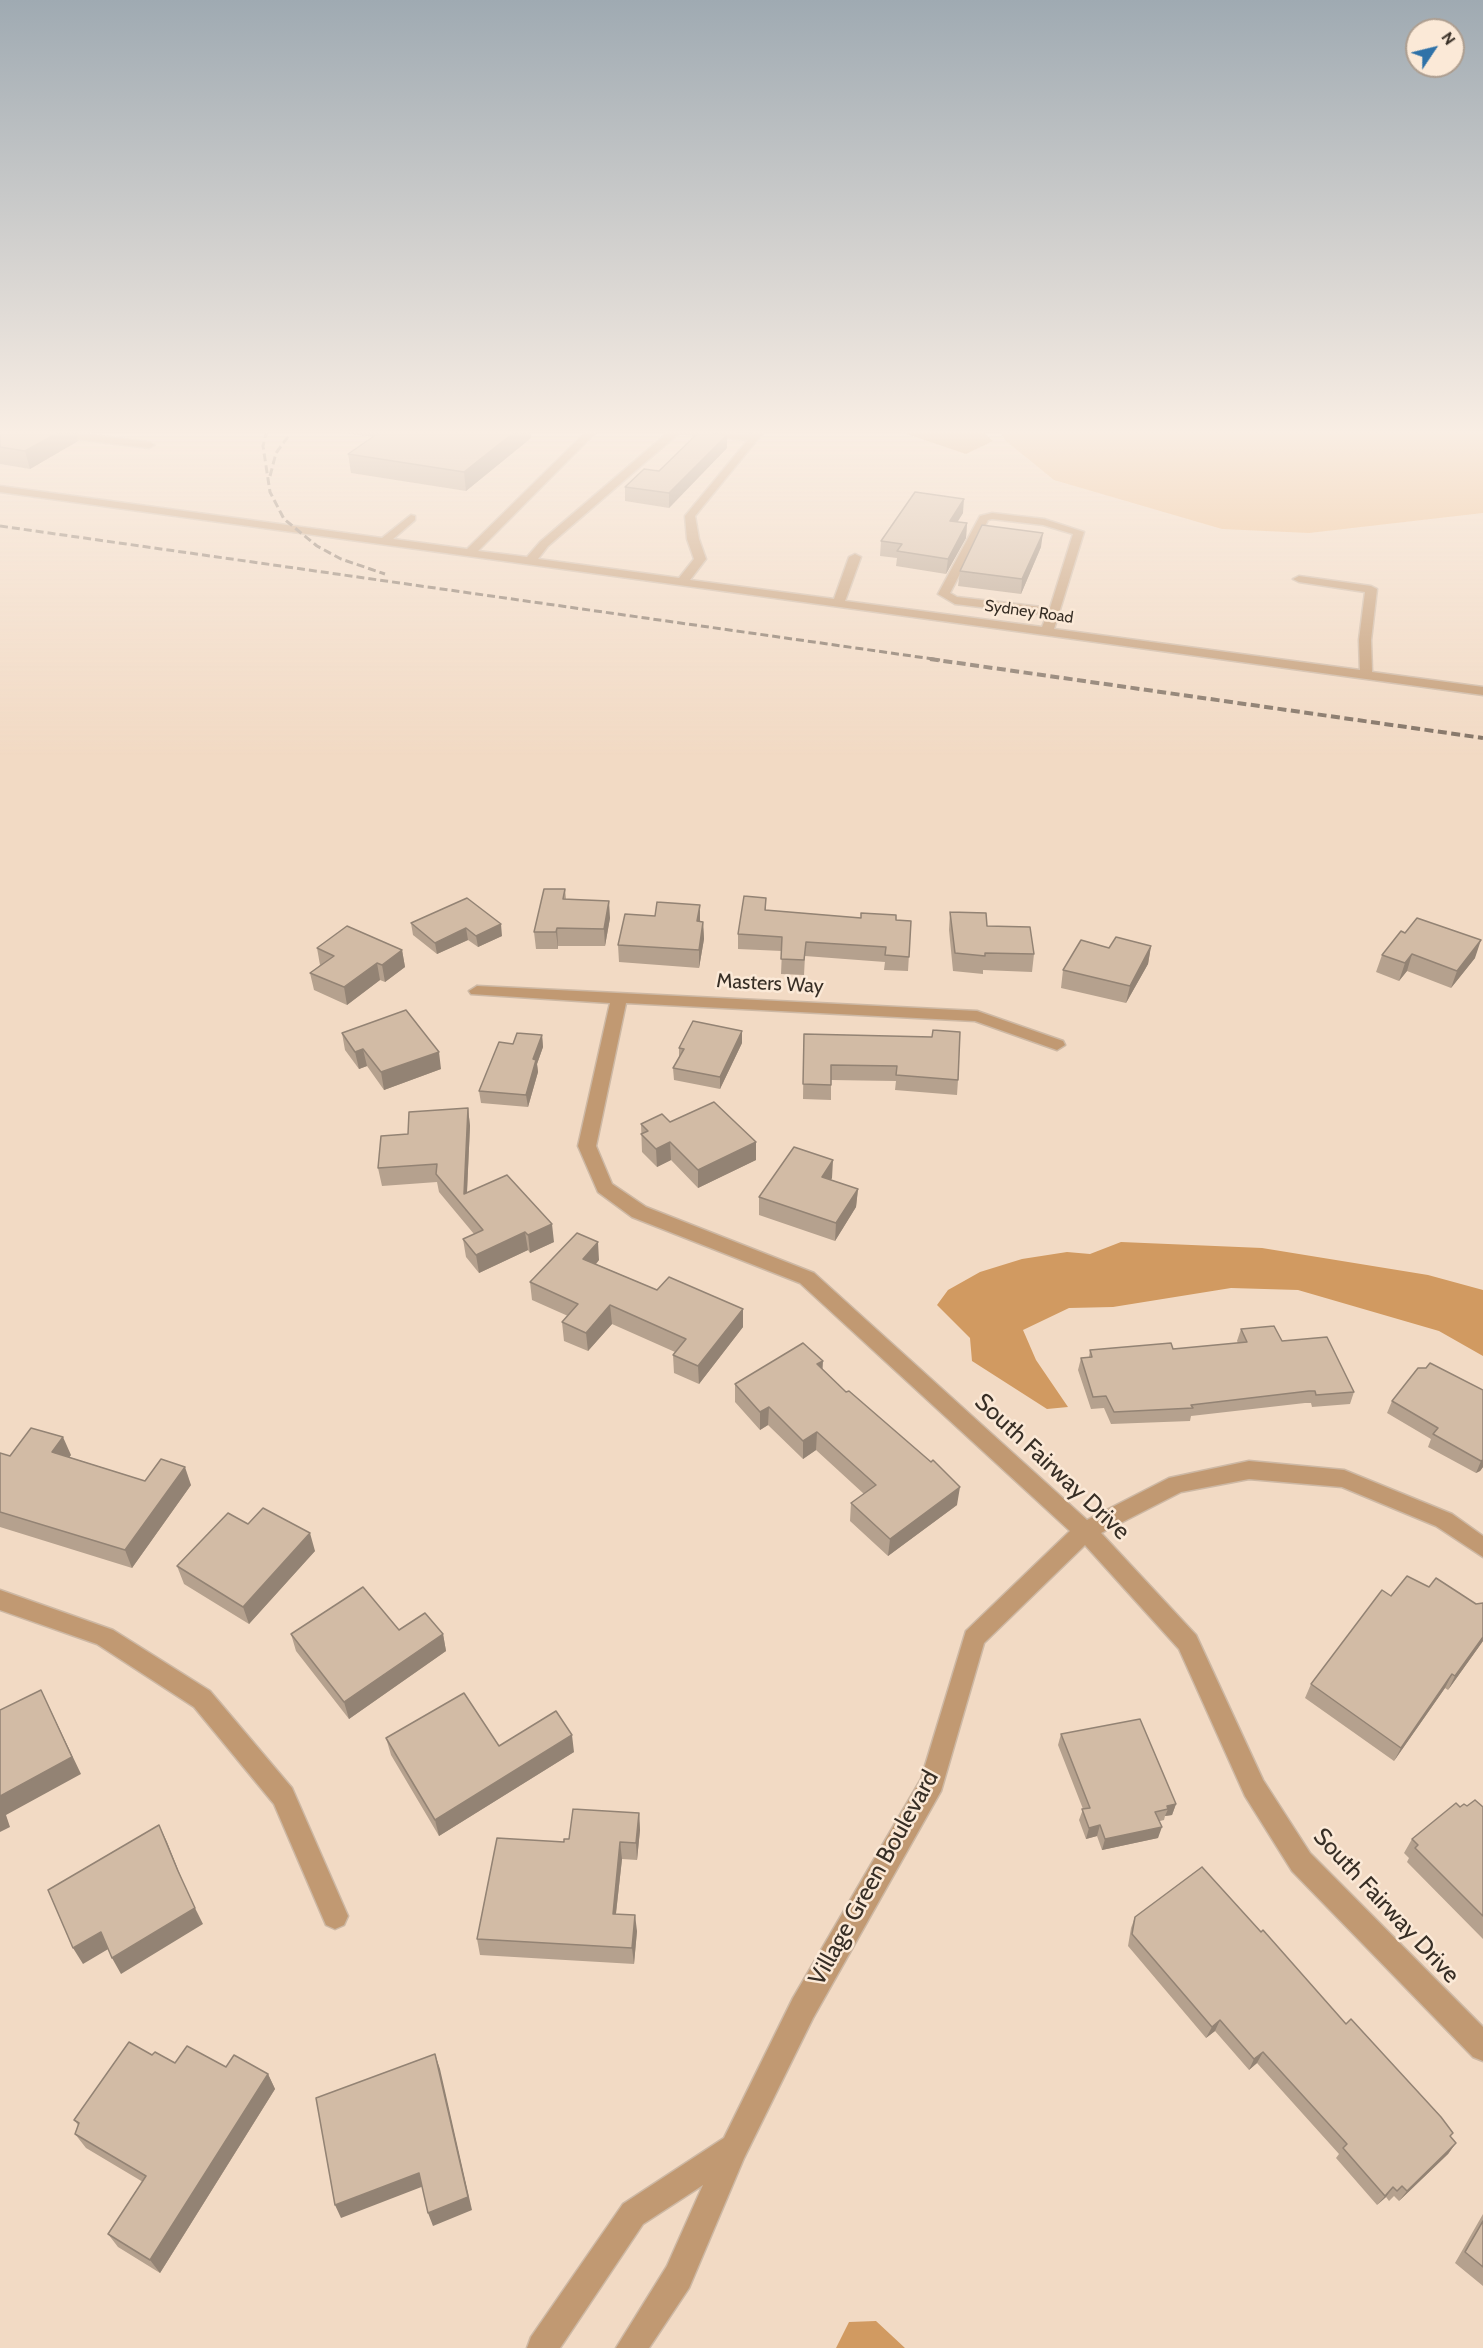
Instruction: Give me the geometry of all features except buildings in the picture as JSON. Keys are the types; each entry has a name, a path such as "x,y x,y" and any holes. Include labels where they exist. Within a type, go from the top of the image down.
{"street":[{"name":"Sydney Road","path":"374,540 1483,691"},
{"path":"470,553 483,540"},
{"path":"530,561 549,540"},
{"path":"682,582 700,559 693,540"},
{"path":"973,540 944,594 946,596 955,600 1054,612"},
{"path":"1047,631 1077,540"},
{"path":"838,603 855,557"},
{"path":"1365,675 1365,640 1375,573"},
{"path":"1299,579 1371,589"},
{"name":"Masters Way","path":"477,991 977,1016 1057,1045"},
{"name":"South Fairway Drive","path":"619,998 587,1146 604,1188 639,1212 807,1278 1085,1531 1188,1642 1254,1788 1301,1862 1483,2047"},
{"name":"Village Green Boulevard","path":"632,2348 678,2277 734,2148 803,2008 932,1783 974,1638 1085,1531 1177,1484 1250,1470 1344,1479 1444,1520 1483,1548"},
{"path":"0,1600 105,1637 202,1699 283,1796 335,1916"},
{"path":"542,2348 633,2214 734,2148"}],"shaded area":[{"path":"1121,1242 1262,1248 1428,1275 1483,1290 1483,1356 1439,1331 1298,1290 1231,1288 1113,1307 1069,1308 1023,1330 1036,1360 1068,1407 1047,1409 972,1361 970,1338 937,1305 948,1290 980,1272 1022,1259 1067,1252 1090,1254"},
{"path":"876,2321 905,2348 836,2348 849,2322"}],"railway":[{"path":"95,540 940,660"},
{"path":"309,540 341,559 385,574"},
{"path":"930,659 1483,738"}]}
